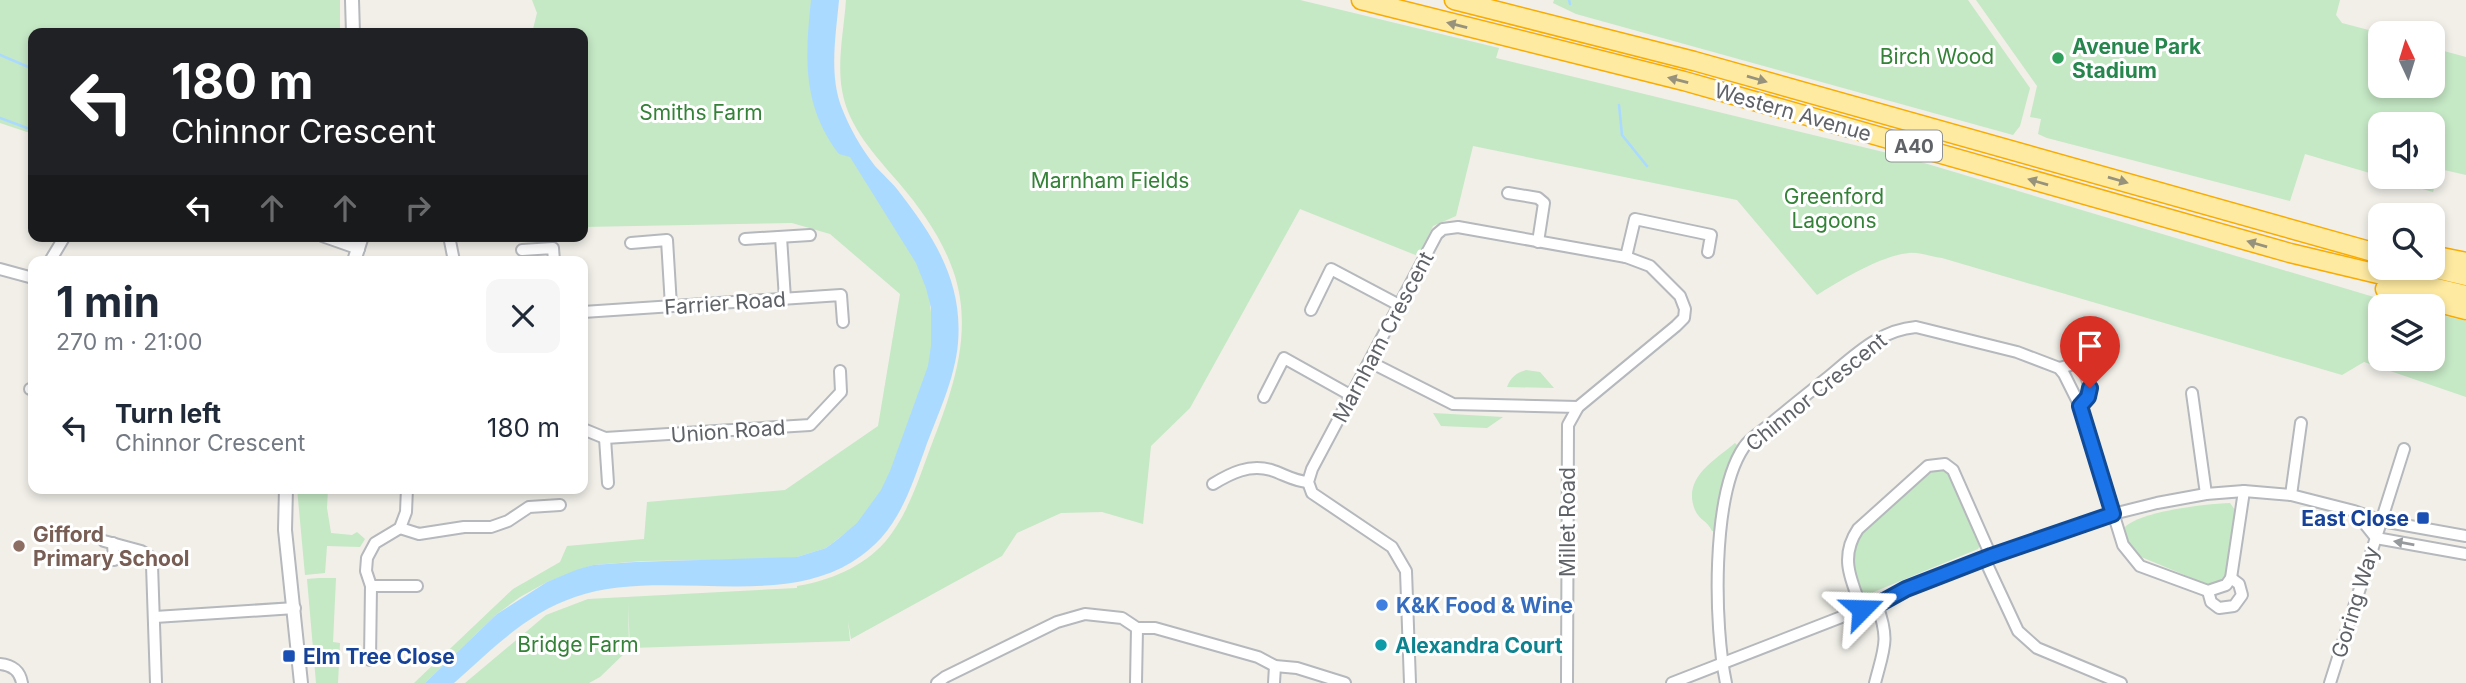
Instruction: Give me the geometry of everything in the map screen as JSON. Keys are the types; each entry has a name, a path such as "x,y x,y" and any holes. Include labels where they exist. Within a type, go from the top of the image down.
{"highway":[{"name":"Western Avenue","path":"1361,0 1685,81 2290,253 2466,295"},
{"name":"Western Avenue","path":"1454,0 1694,61 2368,251"},
{"path":"1508,0 1694,61"},
{"name":"A40","path":"2301,232 2368,242"},
{"name":"A40","path":"2290,253 2373,286 2466,310"},
{"path":"2445,258 2466,262"},
{"path":"2445,271 2466,276"}],"street":[{"path":"352,0 353,28"},
{"path":"1508,193 1538,198 1545,203 1538,242"},
{"path":"1626,257 1635,219 1711,234 1708,252"},
{"name":"Marnham Crescent","path":"1308,482 1312,469 1399,305 1437,234 1443,229 1458,227 1626,257 1650,266 1679,296 1685,309 1684,318 1578,407"},
{"path":"745,239 810,235"},
{"path":"781,237 785,299"},
{"path":"631,243 667,240 671,306"},
{"path":"339,242 358,249"},
{"path":"522,250 553,248 554,256"},
{"path":"0,269 28,277"},
{"path":"1311,310 1331,270 1399,305"},
{"name":"Farrier Road","path":"588,312 841,295 843,322"},
{"name":"Chinnor Crescent","path":"1726,683 1717,618 1720,545 1727,484 1744,446 1846,362 1884,334 1899,328 1916,327 1941,333 2017,352 2059,368 2080,406 2123,545 2140,566 2208,591 2211,602 2219,608 2234,606 2242,595 2239,584 2231,578"},
{"path":"1264,397 1284,358 1352,396"},
{"path":"1370,362 1453,404 1578,407"},
{"name":"Chinnor Crescent","path":"2059,368 2075,364 2088,378 2088,397 2080,406"},
{"name":"Union Road","path":"588,431 605,438 810,425 841,392 840,371"},
{"path":"2192,393 2206,494"},
{"name":"Millet Road","path":"1567,683 1568,425 1578,407"},
{"path":"2291,495 2301,423"},
{"path":"605,438 608,483"},
{"path":"2382,521 2403,449"},
{"path":"1862,609 1849,575 1847,554 1852,537 1858,528 1928,466 1945,464 1953,470 2018,631 2037,648 2121,683"},
{"path":"1213,484 1235,471 1255,468 1273,471 1295,481 1308,482 1312,493 1392,547 1406,571 1410,683"},
{"path":"1672,683 1877,605 1906,589 1987,557 2113,514 2206,494 2244,491 2291,495 2382,521 2466,536"},
{"path":"2208,591 2226,585 2231,578 2244,491"},
{"path":"286,494 285,530 295,608 300,683"},
{"path":"370,660 371,586 366,564 369,550 375,543 400,528 406,512 408,494"},
{"path":"400,528 419,534 464,527 491,527 508,521 529,507 560,505"},
{"path":"2354,511 2375,538 2466,554"},
{"name":"Goring Way","path":"2330,683 2382,521"},
{"path":"114,560 109,542 149,556 152,565 155,617 156,683"},
{"path":"371,586 417,586"},
{"path":"1875,683 1886,639 1877,605"},
{"path":"155,617 295,608"},
{"path":"937,683 1071,616 1099,614 1122,618 1137,628 1155,628 1258,657 1275,666 1297,668 1345,683"},
{"path":"1136,683 1137,628"},
{"path":"0,664 17,671 22,683"},
{"path":"1274,683 1275,666"}],"green space":[{"path":"0,0 340,0 340,28 28,28 28,132 0,123"},
{"name":"Smiths Farm","path":"532,0 816,0 812,36 855,160 927,279 935,346 898,466 865,518 826,548 797,557 777,559 643,561 593,565 547,582 520,597 497,614 425,683 414,683 513,589 560,562 567,546 644,539 647,502 785,490 878,426 900,294 830,234 792,223 588,227 588,28 533,28 537,13"},
{"name":"Marnham Fields","path":"846,0 1300,0 1499,48 1496,58 1904,157 2368,295 2368,363 2364,362 2342,375 1921,254 1909,253 1886,258 1817,295 1737,200 1473,146 1456,216 1433,226 1418,256 1300,209 1190,408 1151,446 1143,524 1102,512 1061,513 1017,533 1002,556 851,639 848,621 850,641 630,648 628,603 629,649 600,677 589,683 465,683 546,615 588,599 797,588 833,576 866,559 885,542 905,512 944,412 957,366 961,344 960,297 954,273 931,226 908,193 864,140 850,116 842,90 841,45"},
{"name":"Birch Wood","path":"1554,0 1968,0 2030,88 2020,126 2013,135 1576,14 1553,3"},
{"path":"1976,0 2340,0 2336,15 2342,23 2368,30 2368,98 2445,98 2445,51 2466,57 2466,175 2445,170 2445,112 2368,112 2368,172 2305,154 2290,201 2038,134 2041,119 2030,117 2037,86"},
{"name":"Marnham Fields","path":"2445,316 2466,321 2466,397 2390,371 2445,371"},
{"path":"1526,370 1540,372 1554,388 1507,387 1514,376"},
{"path":"1433,413 1503,417 1487,428 1441,426"},
{"path":"1735,443 1739,447 1724,477 1715,531 1712,531 1695,510 1693,489 1702,471"},
{"path":"1944,469 1952,475 1980,545 1978,549 1864,596 1855,576 1853,560 1865,530 1889,504 1929,471"},
{"path":"298,494 328,494 331,533 352,535 357,532 365,539 360,547 327,546 325,573 305,575"},
{"path":"2230,503 2235,510 2225,575 2219,582 2206,584 2139,556 2126,540 2125,527 2133,521 2190,507"},
{"path":"336,578 333,642 340,643 338,683 316,683 307,579"}],"water":[{"path":"811,0 839,0 834,67 841,106 865,152 925,227 944,262 956,301 958,343 953,370 913,483 899,513 880,540 867,551 852,562 821,576 787,584 752,586 643,586 608,589 575,597 525,623 454,683 425,683 497,614 547,582 593,565 797,557 826,548 838,539 857,523 881,490 928,366 931,308 916,263 850,157 839,154 818,118 812,99 807,61"}],"waterway":[{"path":"1569,0 1570,4"},
{"path":"0,55 28,67"},
{"path":"1619,105 1622,135 1647,166"},
{"path":"0,118 27,128"}],"place":[{"name":"Avenue Park Stadium","path":"2058,58"},
{"name":"East Close","path":"2423,518"},
{"name":"Gifford Primary School","path":"19,546"},
{"name":"K&K Food & Wine","path":"1382,605"},
{"name":"Alexandra Court","path":"1381,645"},
{"name":"Elm Tree Close","path":"289,656"}],"route":[{"path":"1862,609 1991,556 2113,514 2080,406 2088,397 2090,388"}],"park label":[{"name":"Greenford Lagoons","path":"1834,208"},
{"name":"Bridge Farm","path":"578,644"}]}
